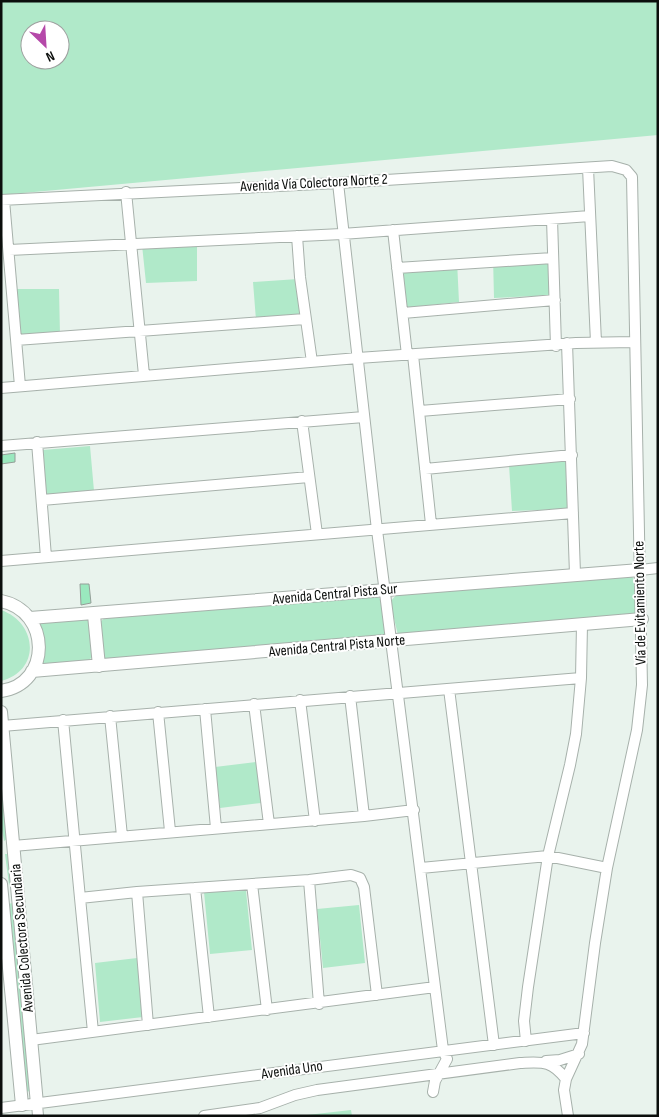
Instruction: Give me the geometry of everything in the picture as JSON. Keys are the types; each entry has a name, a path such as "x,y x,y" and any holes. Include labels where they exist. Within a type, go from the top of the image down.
{"street":[{"name":"Avenida Vía Colectora Norte 2","path":"3,200 126,192 338,183 612,166 626,170"},
{"path":"588,168 596,342"},
{"name":"Vía de Evitamiento Norte","path":"566,1080 571,1067 580,1054 608,868 637,730 642,685 632,176 626,170"},
{"path":"338,183 342,234 377,530 443,1050 447,1059 435,1080 433,1092"},
{"path":"126,192 144,375"},
{"path":"3,200 20,386"},
{"path":"8,250 342,234 590,216"},
{"path":"552,219 555,300 570,399 575,574"},
{"path":"393,230 403,312 420,411 431,524"},
{"path":"297,236 305,319 312,362"},
{"path":"398,268 553,258"},
{"path":"403,312 555,300"},
{"path":"16,340 305,319"},
{"path":"1,388 358,358 596,342 634,342"},
{"path":"420,411 570,399"},
{"path":"1,446 364,417"},
{"path":"302,421 316,534"},
{"path":"37,442 46,558"},
{"path":"425,469 572,456"},
{"path":"42,500 309,477"},
{"path":"1,561 573,513"},
{"path":"640,570 658,568"},
{"name":"Avenida Central Pista Sur","path":"30,618 94,615 640,570"},
{"path":"1,601 14,604 30,618 39,639 37,661 32,671 16,686 1,691"},
{"path":"94,615 99,666"},
{"name":"Avenida Central Pista Norte","path":"32,671 642,619"},
{"path":"526,1041 524,1021 528,987 548,856 570,765 581,678 582,624"},
{"path":"2,726 581,678"},
{"path":"448,689 494,1045"},
{"path":"350,696 364,816"},
{"path":"300,700 315,821"},
{"path":"254,704 269,824"},
{"path":"205,709 216,828"},
{"name":"Avenida Colectora Secundaria","path":"1,712 37,1110"},
{"path":"158,712 170,831"},
{"path":"110,716 122,836"},
{"path":"63,720 93,1032"},
{"path":"14,846 170,831 315,821 414,810"},
{"path":"421,868 548,856 608,868"},
{"path":"80,898 351,875 360,878 364,887 377,995"},
{"path":"309,880 318,1004"},
{"name":"Avenida Colectora Secundaria","path":"1,884 22,1106"},
{"path":"252,884 266,1010"},
{"path":"195,888 208,1018"},
{"path":"2,890 17,889"},
{"path":"137,892 148,1025"},
{"path":"31,1040 318,1004 435,987"},
{"name":"Avenida Uno","path":"1,1108 22,1106 37,1110 443,1050 584,1033"},
{"path":"204,1116 260,1108 295,1095 317,1090 440,1073 560,1060 580,1054"},
{"path":"543,1062 556,1067 566,1080 564,1090 568,1116"}],"green space":[{"path":"1,1 658,1 658,135 1,195"},
{"path":"197,243 197,281 146,283 142,245"},
{"path":"557,255 557,295 494,298 493,257"},
{"path":"457,261 459,302 403,308 400,266"},
{"path":"298,279 302,317 256,320 253,282"},
{"path":"14,289 59,289 60,335 19,338"},
{"path":"90,446 94,491 46,497 43,450"},
{"path":"564,460 568,465 570,506 567,509 512,511 509,465"},
{"path":"628,575 635,581 639,594 639,609 631,617 398,635 390,602 398,593"},
{"path":"376,595 382,601 386,634 382,636 108,660 103,658 101,621 105,618"},
{"path":"1,610 13,616 22,625 28,636 30,647 28,658 23,668 14,676 1,681"},
{"path":"85,619 89,621 93,656 86,663 39,665 36,623"},
{"path":"256,762 261,803 220,808 215,767"},
{"path":"1,770 7,839 4,841 1,825"},
{"path":"5,854 8,854 11,884 9,885"},
{"path":"246,891 252,950 210,954 204,892"},
{"path":"13,903 30,1091 25,1092 8,904"},
{"path":"359,905 365,963 323,968 317,909"},
{"path":"137,958 143,1017 100,1022 95,963"},
{"path":"351,1110 352,1116 307,1116 307,1115"}],"building":[{"path":"15,453 15,462 1,464 1,455"},
{"path":"80,584 89,584 91,603 81,605"}]}
